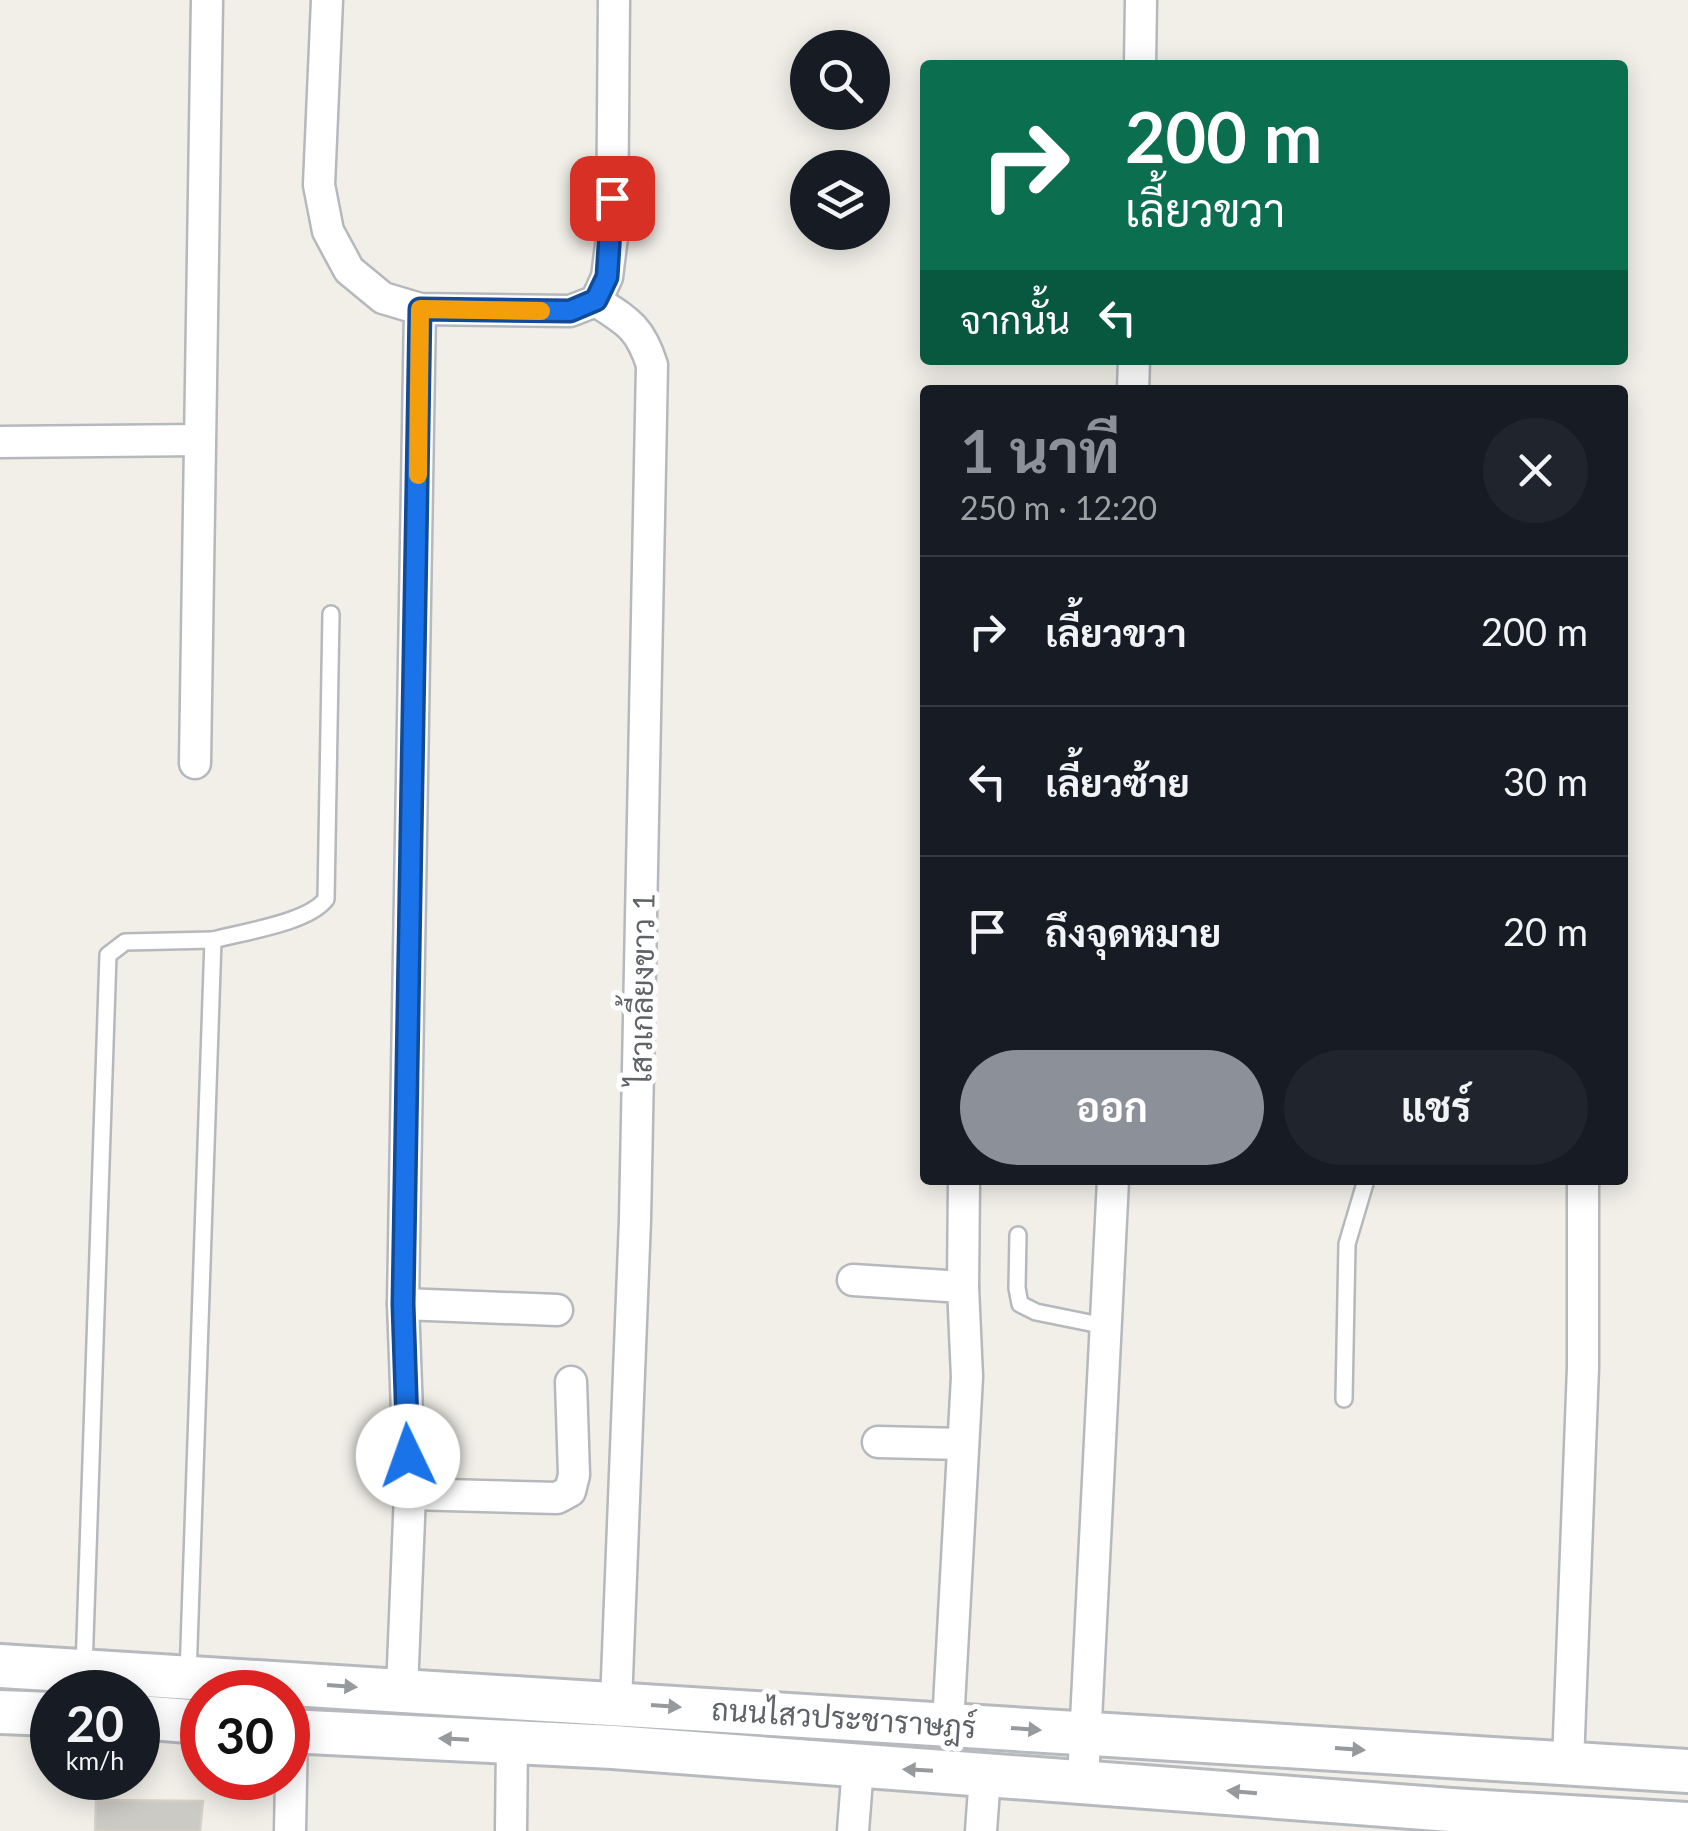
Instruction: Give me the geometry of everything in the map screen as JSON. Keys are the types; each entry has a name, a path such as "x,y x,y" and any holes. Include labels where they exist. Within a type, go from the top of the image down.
{"main road":[{"name":"ถนนไสวประชาราษฎร์","path":"0,1666 180,1675"},
{"name":"ถนนไสวประชาราษฎร์","path":"310,1684 1688,1770"},
{"path":"0,1712 30,1713"},
{"name":"ถนนไสวประชาราษฎร์","path":"310,1732 1084,1781 1451,1820 1688,1824"}],"street":[{"path":"195,763 208,0"},
{"path":"327,0 320,186 328,231 348,270 383,298 420,309 570,311 596,300 607,277 612,237 614,0"},
{"path":"1140,60 1141,0"},
{"name":"ไสวเกลี้ยงขาว 1","path":"596,300 632,324 645,341 652,365 634,1239 616,1703"},
{"path":"402,1690 410,1494 403,1304 420,309"},
{"path":"0,442 199,440"},
{"path":"948,1724 967,1377 962,1286 964,1185"},
{"path":"1084,1781 1113,1185"},
{"path":"1568,1763 1583,1367 1583,1185"},
{"path":"854,1280 962,1286"},
{"path":"403,1304 557,1310"},
{"path":"410,1494 558,1498 570,1491 574,1475 571,1382"},
{"path":"878,1442 963,1444"},
{"path":"511,1831 512,1742"},
{"path":"853,1831 858,1766"},
{"path":"981,1831 985,1776"},
{"path":"290,1800 290,1831"}],"lane":[{"path":"84,1669 108,955 125,942 213,940 303,916 318,910 326,899 331,614"},
{"path":"188,1670 213,940"},
{"path":"1344,1399 1347,1244 1365,1185"},
{"path":"1018,1234 1020,1304 1036,1312 1105,1326"}],"building":[{"path":"96,1800 203,1801 200,1831 95,1831"}],"slow traffic":[{"path":"418,475 420,309 541,311"}],"route":[{"path":"408,1456 403,1304 420,309 570,311 596,300 607,277 612,198"}]}
